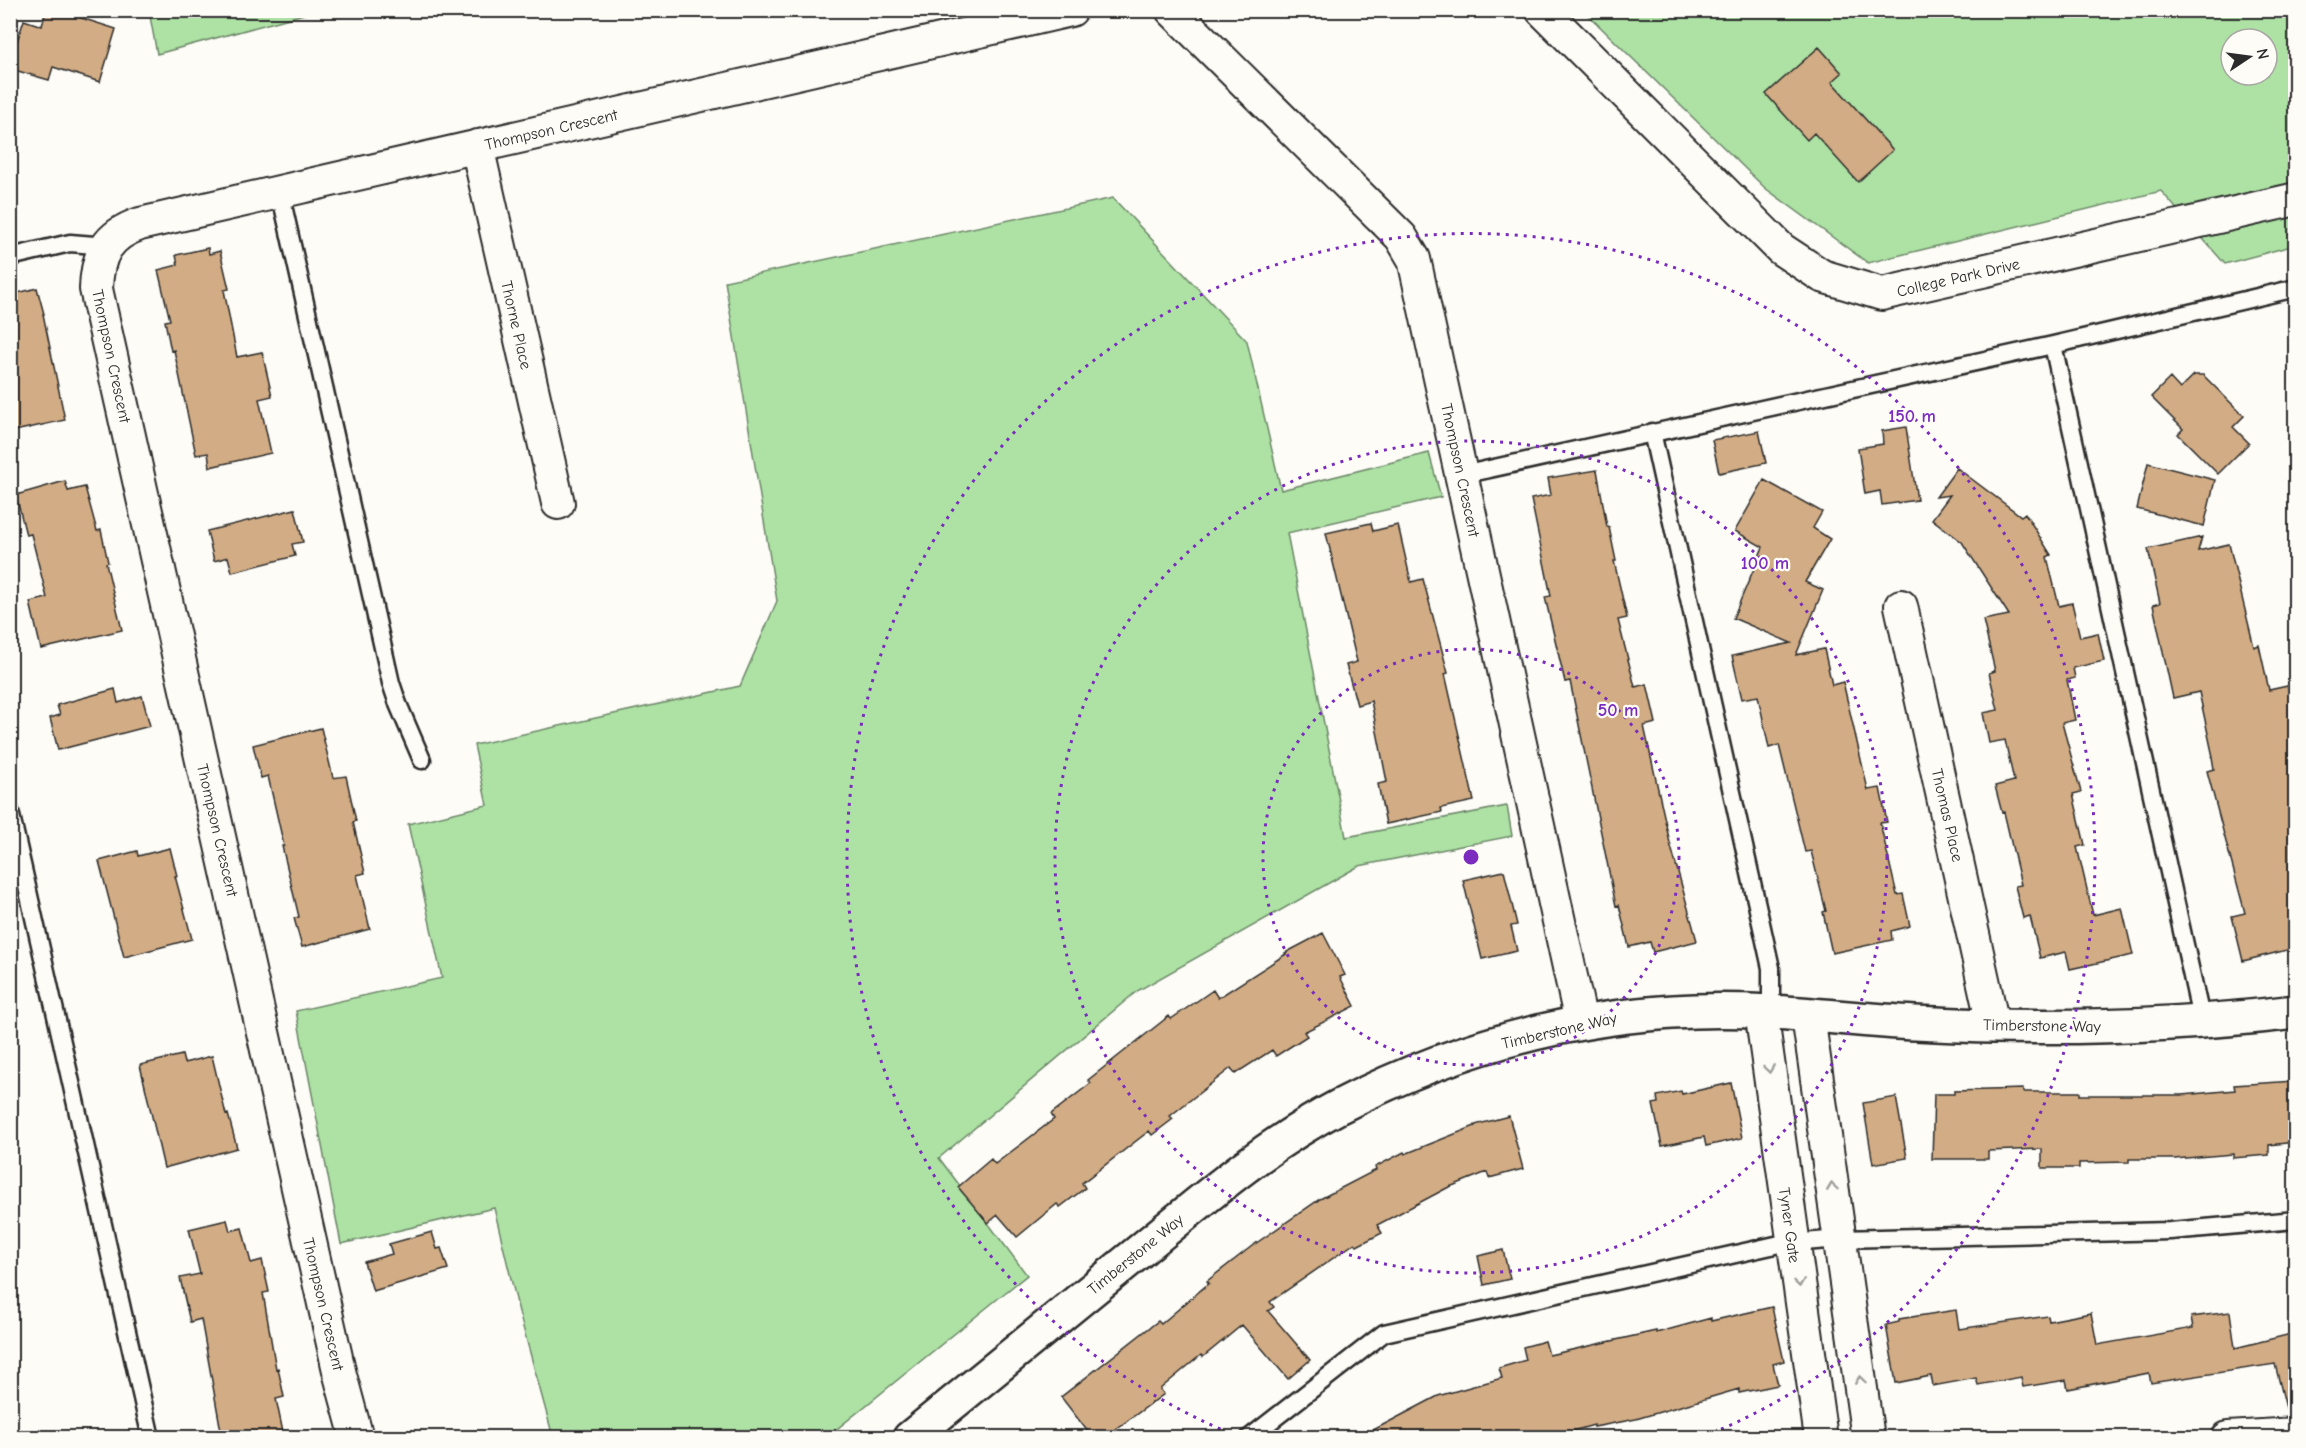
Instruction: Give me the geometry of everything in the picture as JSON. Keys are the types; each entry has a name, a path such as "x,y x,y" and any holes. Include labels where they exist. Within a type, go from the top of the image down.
{"street":[{"name":"Thompson Crescent","path":"357,1437 340,1375 96,289 96,273 107,246 116,235 140,224 1071,10"},
{"name":"Thompson Crescent","path":"1172,10 1401,237 1414,259 1581,1022"},
{"name":"College Park Drive","path":"1542,10 1781,249 1822,276 1882,294 2295,199"},
{"name":"Thorne Place","path":"477,146 558,503"},
{"name":"Thomas Place","path":"1901,606 1993,1025"},
{"name":"Timberstone Way","path":"910,1437 1214,1190 1273,1148 1335,1109 1446,1059 1535,1031 1633,1014 1699,1011 1766,1012 1919,1023 2087,1027 2202,1022 2295,1012"},
{"name":"Tyner Gate","path":"1766,1012 1793,1242 1821,1437"},
{"path":"1808,1016 1868,1437"},
{"path":"2228,1437 2284,1436"}],"lane":[{"path":"280,192 391,682 422,760"},
{"path":"10,257 70,243 107,246"},
{"path":"1462,475 2052,345 2295,288"},
{"path":"2052,345 2202,1022"},
{"path":"1652,432 1772,968 1766,1012"},
{"path":"10,812 152,1437"},
{"path":"1249,1437 1384,1333 1793,1242 2169,1231 2295,1220"}],"green space":[{"path":"149,10 315,11 157,54"},
{"path":"1584,11 2295,11 2295,245 2225,264 2161,191 1868,263 1765,188"},
{"path":"1113,198 1247,341 1281,490 1429,453 1441,497 1287,533 1346,837 1507,806 1512,836 1359,866 1137,991 939,1158 1027,1275 827,1437 553,1437 494,1208 341,1244 296,1011 442,978 408,824 487,805 474,745 740,686 777,601 725,281"}],"building":[{"path":"46,10 56,10 116,29 100,82 53,67 49,80 11,69 24,20 42,26"},
{"path":"1819,47 1842,73 1832,82 1893,150 1858,182 1814,133 1807,140 1766,94"},
{"path":"208,248 209,254 220,251 229,289 224,290 237,357 262,352 272,396 259,399 271,453 210,467 208,453 196,455 174,350 171,351 165,321 170,320 158,270 178,265 176,255"},
{"path":"37,288 65,420 10,432 10,295"},
{"path":"2194,375 2203,375 2244,416 2233,427 2249,443 2218,474 2178,434 2183,429 2151,397 2170,378 2180,389"},
{"path":"1906,427 1917,500 1882,505 1880,491 1865,494 1858,448 1883,444 1882,431"},
{"path":"1759,431 1766,463 1719,473 1712,440"},
{"path":"2148,463 2215,480 2204,526 2137,509"},
{"path":"1957,468 2021,516 2025,513 2051,555 2047,557 2059,606 2072,603 2080,637 2098,633 2104,661 2073,668 2075,678 2067,680 2075,720 2062,723 2081,792 2073,794 2085,845 2077,847 2093,915 2122,908 2133,955 2070,969 2066,952 2040,958 2030,916 2023,918 2015,886 2021,885 2004,812 2002,813 1995,786 2014,781 2005,740 1989,743 1983,713 1998,710 1989,673 1995,671 1983,620 2009,615 1962,542 1932,519 1950,495 1936,497"},
{"path":"1597,470 1627,618 1618,620 1635,687 1647,684 1656,723 1644,726 1670,843 1697,941 1653,952 1650,942 1629,947 1619,905 1616,906 1570,681 1565,682 1545,597 1551,596 1531,499 1551,495 1548,478"},
{"path":"1764,480 1822,512 1813,528 1830,539 1805,582 1823,590 1796,655 1824,649 1832,685 1843,682 1868,790 1880,788 1887,822 1880,823 1897,895 1903,894 1910,926 1891,931 1892,940 1832,953 1823,912 1826,911 1811,851 1805,852 1779,745 1769,748 1758,696 1742,699 1732,656 1791,643 1733,618 1763,547 1735,531"},
{"path":"65,481 68,491 85,487 97,531 101,530 108,562 106,563 122,630 41,649 30,602 47,598 31,534 26,535 16,495"},
{"path":"295,509 303,542 292,544 295,556 232,572 228,557 214,561 207,531"},
{"path":"1371,523 1373,531 1398,525 1411,582 1423,579 1448,673 1445,674 1474,801 1441,808 1442,812 1386,824 1378,784 1387,782 1371,701 1357,705 1346,665 1357,662 1326,533"},
{"path":"2202,537 2198,551 2229,544 2254,647 2259,645 2269,690 2292,685 2295,699 2295,948 2243,961 2232,916 2245,913 2207,771 2214,769 2213,757 2199,692 2173,698 2153,605 2160,603 2148,549"},
{"path":"115,689 118,703 142,696 150,726 58,750 50,718 60,715 57,705"},
{"path":"321,728 333,778 346,776 356,821 353,822 365,873 357,875 370,929 302,947 294,918 299,917 268,776 261,778 253,745"},
{"path":"170,848 192,939 124,957 99,861 137,851 138,856"},
{"path":"1504,871 1517,925 1511,926 1517,951 1482,959 1463,880"},
{"path":"1323,933 1345,975 1340,977 1355,1006 1304,1032 1307,1036 1276,1056 1272,1050 1235,1074 1231,1068 1170,1116 1173,1119 1152,1135 1149,1131 1082,1183 1085,1188 1060,1207 1057,1204 1017,1237 998,1215 988,1223 958,1187 991,1159 995,1164 1054,1119 1051,1114 1091,1083 1088,1080 1169,1016 1171,1019 1213,990 1218,998 1285,953"},
{"path":"182,1055 184,1063 212,1056 226,1115 228,1114 237,1148 164,1168 140,1065"},
{"path":"2295,1081 2295,1142 2269,1145 2269,1155 2233,1158 2233,1154 2174,1159 2129,1159 2129,1162 2079,1163 2079,1168 2042,1168 2042,1149 1988,1151 1988,1159 1932,1159 1934,1094 1954,1094 1954,1091 2023,1089 2023,1092 2080,1092 2080,1095 2182,1095 2235,1090 2234,1085"},
{"path":"1731,1083 1742,1138 1706,1146 1704,1137 1662,1146 1653,1104 1658,1103 1657,1096 1681,1091 1682,1094"},
{"path":"1896,1097 1907,1158 1873,1164 1863,1103"},
{"path":"1509,1116 1523,1169 1489,1178 1487,1172 1447,1188 1377,1225 1382,1233 1357,1246 1355,1243 1270,1302 1274,1307 1268,1311 1310,1360 1288,1379 1242,1325 1160,1389 1164,1394 1105,1437 1092,1437 1061,1397 1158,1321 1161,1324 1209,1283 1207,1281 1252,1246 1320,1199 1376,1170 1375,1167 1404,1152 1405,1154 1475,1125"},
{"path":"227,1220 230,1231 242,1228 251,1263 262,1260 269,1292 263,1293 276,1369 278,1368 284,1397 276,1399 284,1437 222,1437 201,1319 190,1322 180,1278 200,1274 189,1229"},
{"path":"432,1232 437,1249 441,1248 448,1269 373,1291 364,1262 392,1254 389,1244"},
{"path":"1503,1250 1510,1279 1484,1285 1478,1256"},
{"path":"1772,1307 1784,1361 1773,1364 1778,1385 1739,1393 1739,1389 1636,1419 1594,1427 1594,1425 1551,1437 1360,1437 1438,1396 1502,1378 1499,1368 1526,1360 1523,1347 1545,1341 1549,1355 1656,1331 1656,1333 1711,1318 1711,1321"},
{"path":"1956,1310 1959,1329 2048,1316 2049,1321 2091,1313 2097,1345 2193,1328 2191,1317 2230,1312 2235,1348 2295,1333 2295,1415 2288,1416 2275,1364 2151,1383 2149,1373 2068,1389 2066,1380 2023,1387 2021,1377 1978,1385 1976,1378 1933,1386 1931,1376 1896,1383 1886,1325 1899,1322 1899,1319"}]}
